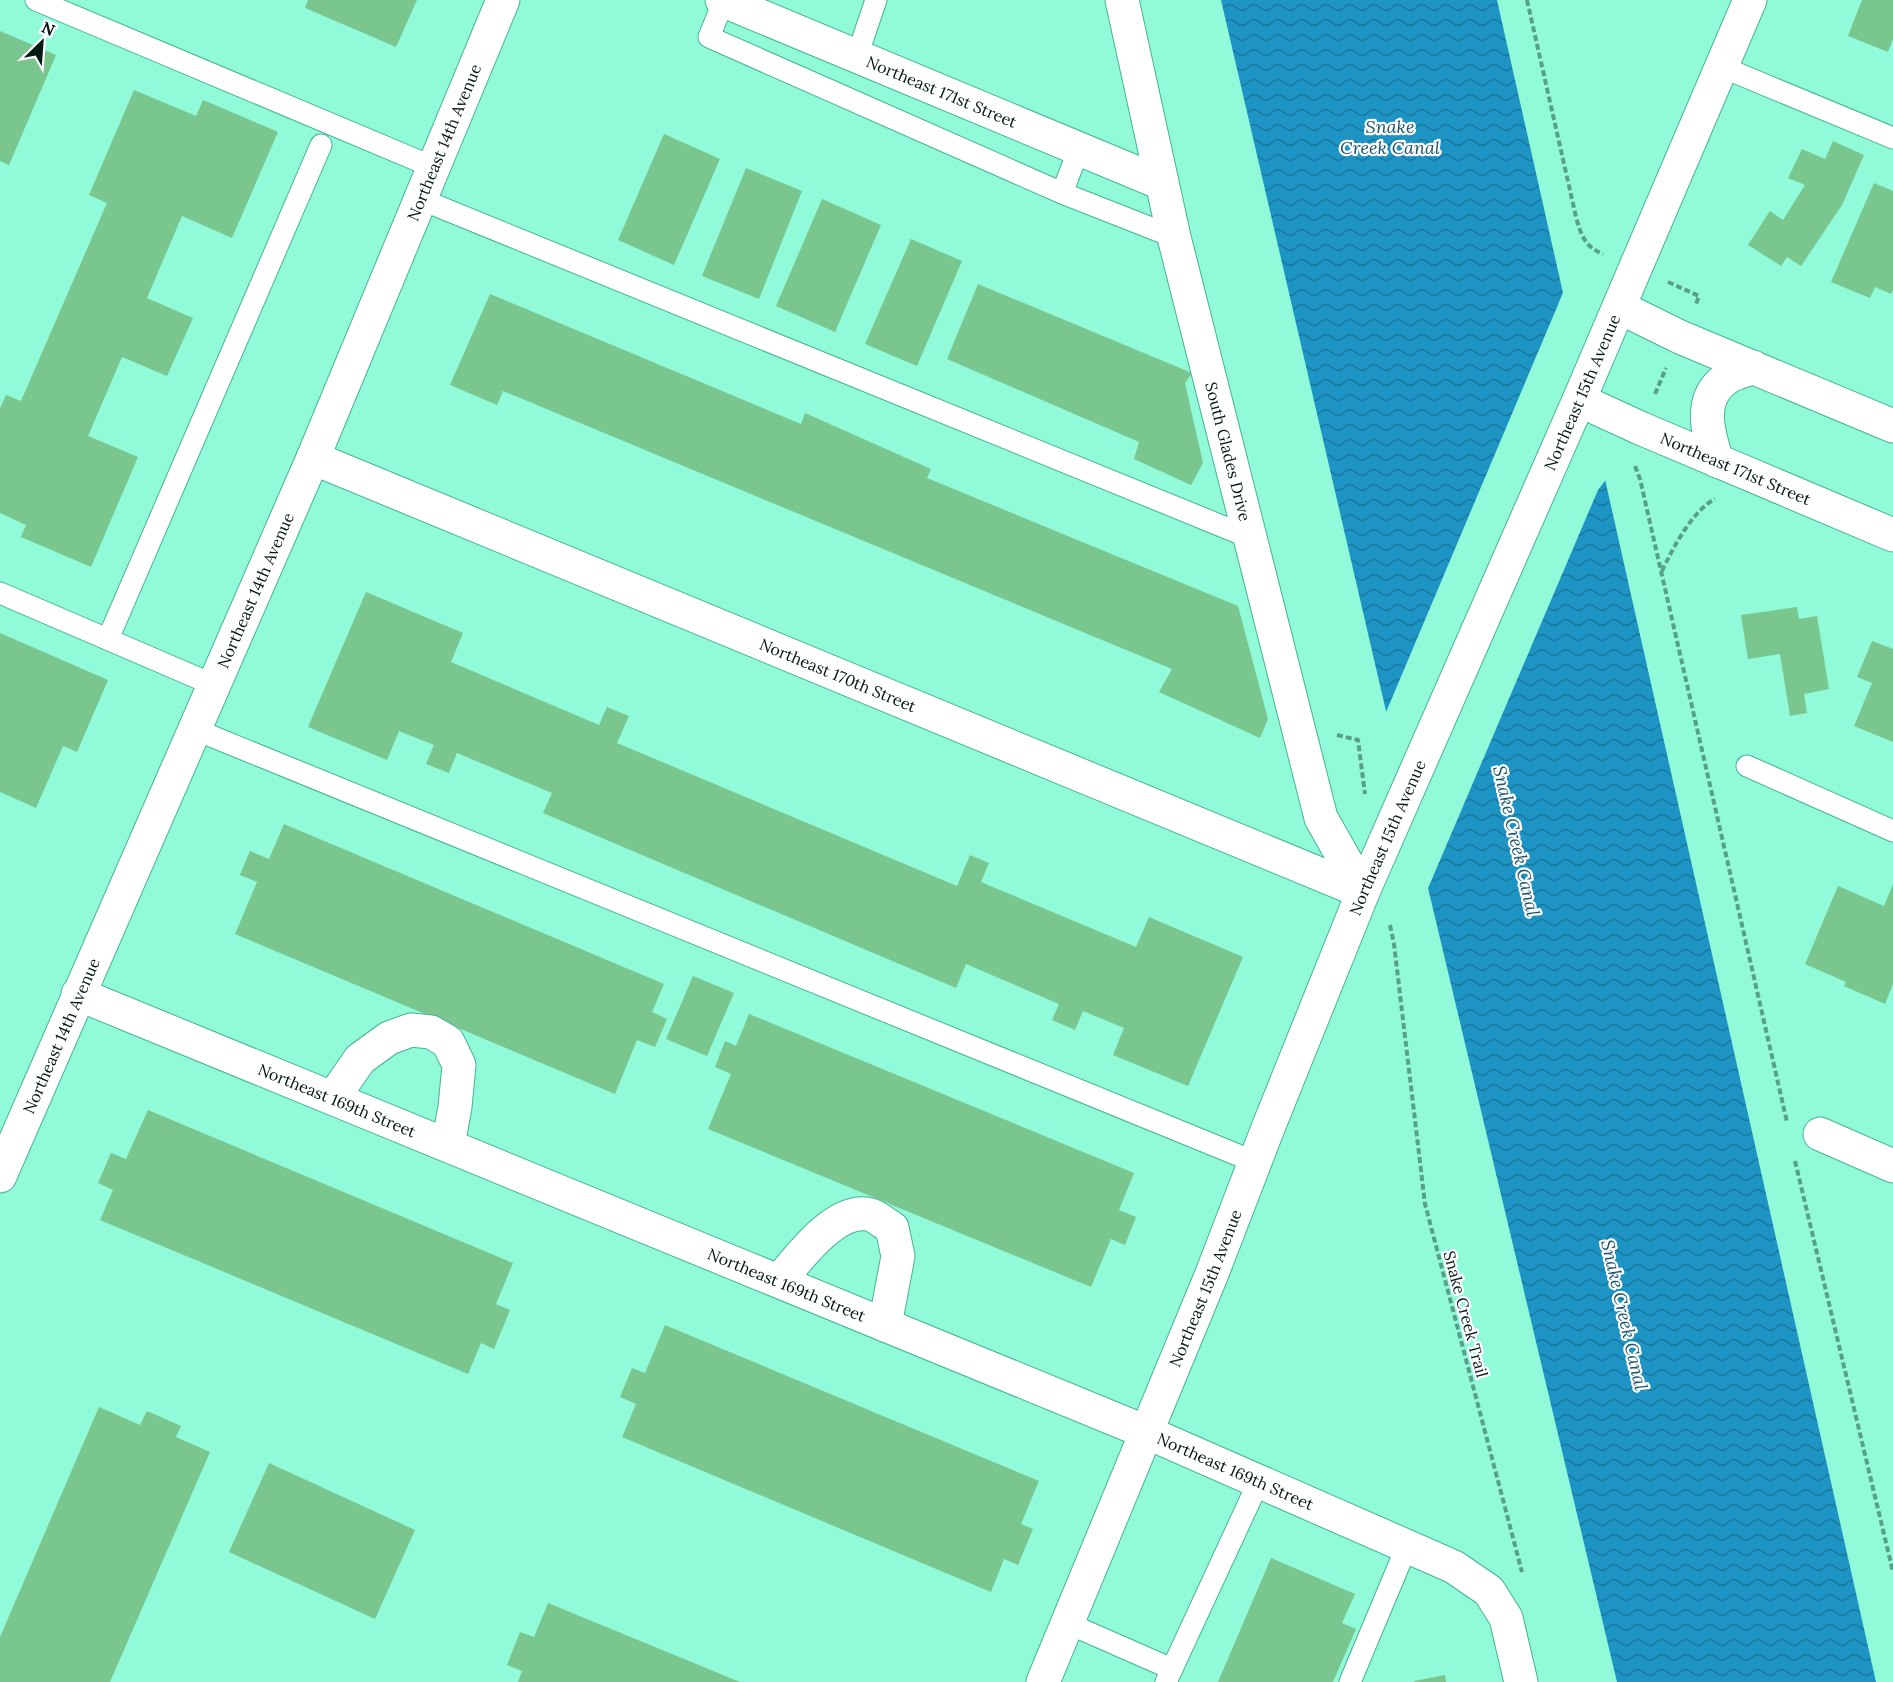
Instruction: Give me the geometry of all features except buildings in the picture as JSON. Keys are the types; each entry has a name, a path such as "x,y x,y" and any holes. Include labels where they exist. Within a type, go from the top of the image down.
{"street":[{"name":"Northeast 14th Avenue","path":"0,1176 313,458 503,0"},
{"name":"Northeast 171st Street","path":"724,0 1161,183"},
{"name":"South Glades Drive","path":"1122,0 1174,237 1321,818 1363,892"},
{"name":"Northeast 15th Avenue","path":"1043,1682 1211,1276 1363,892 1593,369 1750,0"},
{"path":"1619,307 1680,337 1893,426"},
{"path":"1717,461 1706,420 1708,404 1714,390 1727,378 1753,368"},
{"name":"Northeast 171st Street","path":"1579,400 1893,535"},
{"name":"Northeast 170th Street","path":"313,458 1363,892"},
{"name":"Northeast 169th Street","path":"78,994 1146,1432 1454,1566 1489,1591 1506,1618 1521,1682"},
{"path":"333,1098 360,1059 389,1038 411,1030 431,1032 448,1042 459,1065 448,1145"},
{"path":"1800,1138 1893,1166"},
{"path":"779,1281 813,1242 835,1225 849,1216 868,1214 892,1228 898,1256 885,1325"}],"lane":[{"path":"36,0 434,167"},
{"path":"724,0 708,37 1062,193 1174,237"},
{"path":"857,56 876,0"},
{"path":"1722,67 1893,138"},
{"path":"108,639 321,145"},
{"path":"1062,193 1079,149"},
{"path":"420,200 1251,538"},
{"path":"0,593 214,685"},
{"path":"194,729 1255,1162"},
{"path":"1747,766 1893,831"},
{"path":"1067,1623 1169,1676 1259,1481"},
{"path":"1350,1682 1407,1546"}],"path":[{"path":"1527,0 1576,217 1583,240 1594,251"},
{"path":"1635,465 1800,1138 1893,1572"},
{"path":"1661,572 1675,544 1710,502"},
{"name":"Snake Creek Trail","path":"1394,944 1425,1204 1524,1579"}],"water":[{"name":"Snake Creek Canal","path":"1221,0 1497,0 1876,1682 1617,1682 1389,724"}],"pier":[{"path":"1565,288 1608,477 1598,490 1426,893 1384,717"}]}
